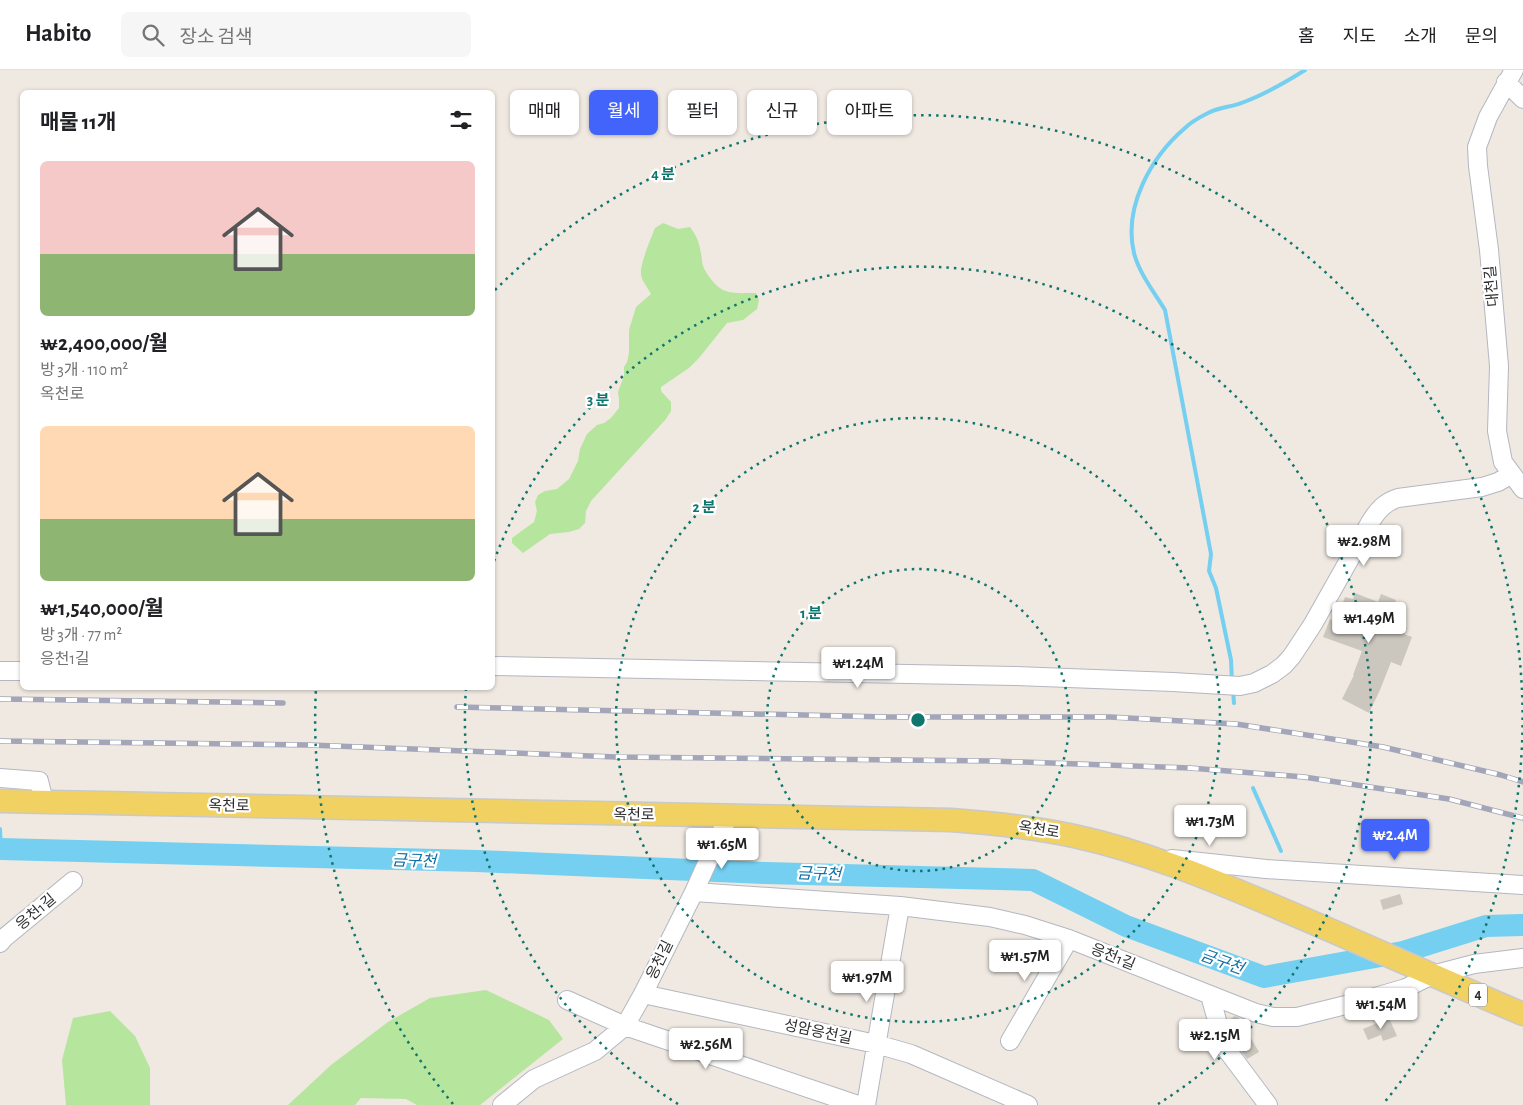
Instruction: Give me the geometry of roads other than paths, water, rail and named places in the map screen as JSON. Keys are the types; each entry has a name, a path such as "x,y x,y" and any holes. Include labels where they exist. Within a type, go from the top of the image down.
{"main road":[{"name":"옥천로","path":"6,801 951,820 1004,824 1075,836 1150,856 1356,940 1426,973"},
{"name":"4","path":"1426,973 1523,1014"}],"street":[{"name":"대천길","path":"1510,76 1523,99"},
{"name":"대천길","path":"1510,76 1488,118 1477,147 1489,250 1499,366 1497,431 1504,462 1523,489"},
{"path":"495,666 1025,677 1232,686 1254,683 1284,666 1292,656 1313,624 1377,511 1384,505 1398,498 1482,486 1498,482 1512,474"},
{"path":"0,671 20,671"},
{"path":"3,778 39,781 44,802"},
{"name":"응천길","path":"502,1105 534,1079 595,1051 625,1026 644,994 728,817"},
{"path":"1150,856 1266,869 1523,885"},
{"name":"응천1길","path":"0,944 4,938 73,881"},
{"name":"응천1길","path":"695,888 900,906 990,917 1025,925 1069,939 1210,995 1273,1017 1297,1017 1358,1002 1406,988 1426,973 1474,964 1523,958"},
{"path":"866,1105 900,906"},
{"path":"1010,1040 1069,939"},
{"name":"성암응천길","path":"644,994 876,1044 911,1054 1028,1105"},
{"path":"1210,995 1224,1046 1268,1105"},
{"path":"567,1000 625,1026 858,1105"}],"waterway":[{"path":"1232,682 1231,660 1216,588 1209,571 1211,554 1165,310 1147,282 1136,260 1132,236 1133,218 1136,201 1151,168 1161,153 1187,126 1212,111 1240,104 1260,95 1305,70"},
{"path":"1233,691 1234,703"},
{"path":"1253,788 1281,851"},
{"path":"0,829 1,849"},
{"name":"금구천","path":"0,849 477,861 765,873 1033,880 1126,926 1264,977 1403,952 1486,926 1523,925"},
{"name":"금구천","path":"1309,963 1313,968"}],"railway":[{"path":"0,699 283,703"},
{"path":"457,707 887,717 1110,717 1236,724 1383,747 1523,782"},
{"path":"0,741 309,745 616,757 993,761 1190,768 1304,777 1449,799 1523,818"}]}
